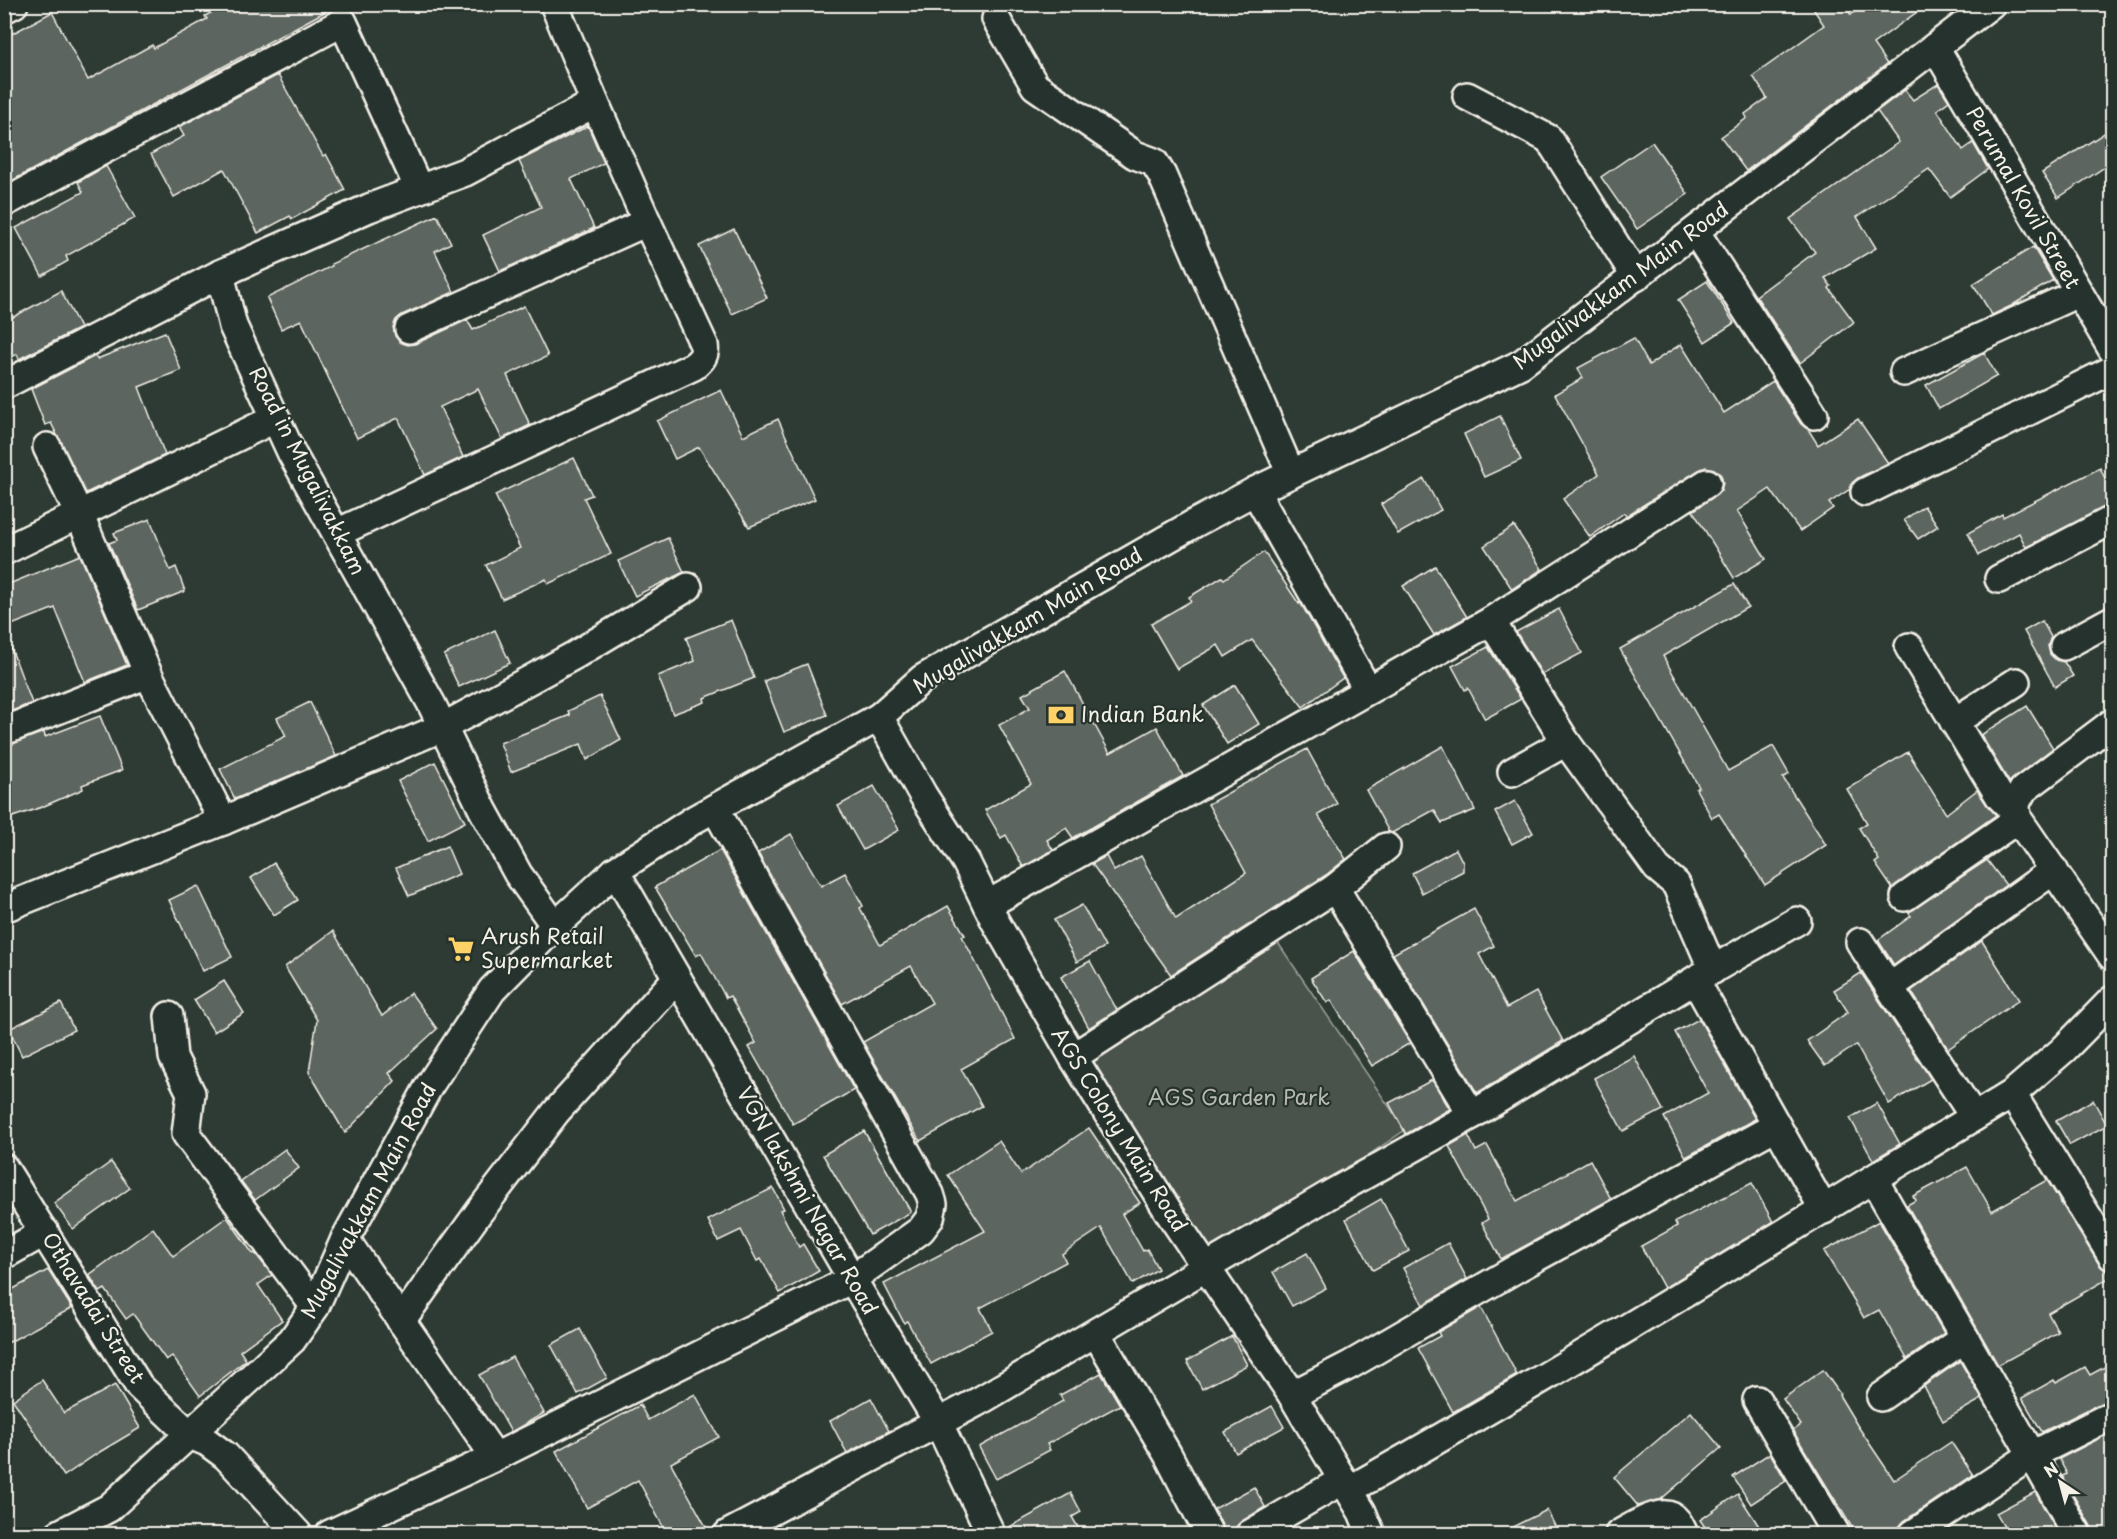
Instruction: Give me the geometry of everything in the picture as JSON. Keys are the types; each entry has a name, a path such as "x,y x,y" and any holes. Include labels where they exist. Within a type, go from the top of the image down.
{"street":[{"path":"4,9 14,4"},
{"path":"337,533 694,366 701,360 705,350 704,345 647,222 554,4"},
{"name":"Mugalivakkam Main Road","path":"58,1534 109,1508 292,1340 315,1307 345,1239 429,1086 492,990 555,926 615,871 715,808 879,717 921,679 1185,528 1255,491 1521,364 1990,4"},
{"path":"996,19 1035,86 1135,155 1154,162 1162,175 1291,474"},
{"path":"4,203 343,22 419,189"},
{"name":"Perumal Kovil Street","path":"1935,47 2112,349"},
{"path":"1467,96 1549,139 1635,277"},
{"path":"4,385 220,274 311,232 465,172 595,103"},
{"path":"409,329 647,222"},
{"path":"1695,231 1814,415"},
{"name":"Road in Mugalivakkam","path":"220,274 233,326 292,454 443,727 483,810 518,874 555,926"},
{"path":"1904,372 2078,293"},
{"path":"1865,492 2112,370"},
{"path":"4,551 276,418"},
{"path":"47,447 79,514 148,674 223,821"},
{"path":"987,905 1491,621 1707,483"},
{"path":"1255,491 1368,690"},
{"path":"1999,579 2112,520"},
{"path":"4,908 223,821 443,727 575,655 688,587"},
{"path":"2064,646 2112,620"},
{"path":"1491,621 1566,742 1657,868 1676,884 1704,975 1776,1126 1824,1210"},
{"path":"1909,647 2000,797 2017,814 2112,956"},
{"path":"4,731 148,674"},
{"path":"1954,723 2016,682"},
{"name":"AGS Colony Main Road","path":"879,717 923,795 966,862 1031,987 1073,1057 1153,1187 1292,1395 1362,1512 1371,1534"},
{"path":"2017,814 2018,797 2023,790 2112,723"},
{"path":"1512,772 1566,742"},
{"path":"330,1534 495,1457 852,1279 921,1230 930,1218 933,1204 930,1194 715,808"},
{"path":"1905,897 2017,814"},
{"path":"1073,1057 1335,888 1386,847"},
{"path":"1890,987 2054,870"},
{"name":"VGN lakshmi Nagar Road","path":"615,871 852,1279 938,1422 991,1534"},
{"path":"1335,888 1472,1115"},
{"path":"728,1534 938,1422 1096,1332 1327,1196 1472,1115 1797,921"},
{"path":"1860,942 1974,1117"},
{"path":"401,1321 479,1212 556,1112 677,978"},
{"path":"1250,1534 1346,1485 1568,1364 1874,1180 2012,1094 2062,1050 2112,1000"},
{"path":"169,1016 173,1057 191,1093 186,1134 315,1307"},
{"path":"2012,1094 2112,1256"},
{"path":"1292,1395 1350,1365 1519,1267 1776,1126"},
{"name":"Othavadai Street","path":"4,1168 140,1386 190,1435 207,1442 226,1456 298,1534"},
{"path":"1874,1180 2077,1534"},
{"path":"4,1256 45,1232"},
{"path":"345,1239 495,1457"},
{"path":"1096,1332 1168,1455 1209,1534"},
{"path":"1881,1397 1965,1338"},
{"path":"1757,1400 1836,1534"},
{"path":"1913,1534 2032,1455 2112,1414"},
{"path":"1619,1534 1658,1515 1666,1515 1677,1521 1684,1534"}],"green space":[{"name":"AGS Garden Park","path":"1272,934 1405,1130 1207,1265 1075,1058"}],"building":[{"path":"227,4 339,4 4,185 4,38 52,12 88,80 152,45 154,48 207,19 205,16"},
{"path":"1810,4 1844,4 1851,15 1865,4 1928,4 1873,44 1887,64 1746,171 1721,137 1747,118 1745,114 1767,98 1753,76 1824,25"},
{"path":"278,75 323,156 326,154 345,190 292,219 290,216 258,233 224,169 174,197 151,154 184,136 179,127"},
{"path":"1938,84 1949,101 1937,110 1963,150 1973,143 1988,169 1950,197 1929,169 1857,217 1876,248 1825,278 1831,286 1829,288 1854,322 1800,363 1756,296 1815,252 1790,219 1899,142 1877,111 1905,90 1913,100"},
{"path":"588,126 604,163 571,179 594,228 500,271 483,235 541,207 519,161"},
{"path":"2112,128 2112,162 2058,198 2042,173"},
{"path":"1652,142 1688,194 1637,229 1601,177"},
{"path":"106,166 135,218 66,256 68,261 42,276 16,228 83,192 78,182"},
{"path":"437,215 451,243 435,251 454,292 402,315 393,327 395,336 400,342 408,345 415,344 467,320 473,330 524,306 548,356 507,375 530,425 502,439 478,389 440,407 463,457 425,475 398,418 357,438 301,320 281,329 267,298 332,266 331,264"},
{"path":"734,229 767,298 732,314 699,246"},
{"path":"2033,247 2053,280 1992,315 1973,284"},
{"path":"1707,281 1734,323 1705,342 1678,300"},
{"path":"61,291 80,328 19,359 17,354 4,361 4,322"},
{"path":"165,332 181,370 139,387 165,455 86,493 51,423 45,425 31,389 95,356 97,359"},
{"path":"1634,338 1649,365 1681,344 1724,413 1773,381 1801,424 1808,429 1818,445 1858,419 1888,463 1858,478 1852,483 1850,489 1829,503 1833,508 1800,531 1770,489 1737,511 1766,559 1734,578 1693,511 1721,490 1723,483 1721,475 1714,469 1706,467 1699,470 1626,516 1624,513 1590,537 1563,499 1599,474 1555,394 1583,378 1578,368"},
{"path":"1984,353 1997,376 1939,409 1926,385"},
{"path":"721,390 743,436 778,419 815,499 749,527 699,447 675,459 657,421"},
{"path":"1500,416 1521,460 1484,477 1464,434"},
{"path":"574,458 592,495 584,498 611,554 548,584 546,579 502,599 486,565 520,548 495,495"},
{"path":"2100,468 2112,493 2112,504 2026,547 2019,533 1979,555 1968,533 2002,514 2003,517"},
{"path":"1424,479 1441,510 1398,534 1381,504"},
{"path":"1924,506 1938,526 1918,539 1904,520"},
{"path":"150,519 170,570 176,567 185,591 138,610 109,543 117,540 114,533"},
{"path":"1514,526 1542,569 1512,589 1484,546"},
{"path":"668,538 684,572 635,596 618,561"},
{"path":"1264,552 1299,604 1300,602 1343,678 1303,707 1252,640 1225,657 1218,645 1177,669 1151,624 1191,601 1189,597 1222,577 1224,579"},
{"path":"80,555 127,665 85,682 55,608 4,628 4,586"},
{"path":"1435,566 1467,617 1434,635 1403,586"},
{"path":"1734,584 1748,607 1663,656 1728,771 1773,746 1789,774 1783,778 1826,845 1765,885 1719,814 1712,818 1696,789 1699,787 1620,649"},
{"path":"1559,609 1582,653 1542,674 1516,632"},
{"path":"731,620 754,678 704,698 705,702 673,714 658,676 695,661 686,638"},
{"path":"2042,621 2051,637 2048,646 2050,654 2056,660 2064,662 2073,676 2055,687 2024,631"},
{"path":"495,630 510,663 459,687 444,655"},
{"path":"4,635 6,635 32,703 4,714"},
{"path":"1488,647 1521,699 1485,719 1468,688 1465,690 1452,666"},
{"path":"807,664 827,715 784,732 764,681"},
{"path":"1065,671 1110,753 1157,727 1183,776 1073,838 1066,828 1047,840 1053,850 1023,867 1006,835 1001,838 985,810 1031,784 999,725 1030,708 1022,695"},
{"path":"1235,685 1259,724 1227,744 1203,705"},
{"path":"600,696 621,740 587,760 581,744 511,772 500,743 570,715 568,711"},
{"path":"310,702 336,756 235,799 220,769 286,736 277,718"},
{"path":"2027,706 2053,748 2009,782 1981,735"},
{"path":"100,716 122,770 82,785 83,789 42,807 4,820 4,746 44,732 45,737"},
{"path":"1443,746 1475,810 1442,823 1434,810 1392,833 1389,832 1366,790"},
{"path":"1307,749 1337,804 1318,815 1346,859 1326,875 1171,975 1092,864 1106,856 1114,871 1141,856 1176,919 1246,873 1208,804"},
{"path":"1908,752 1946,814 1977,790 1996,815 1892,888 1875,863 1879,860 1859,828 1867,823 1847,789"},
{"path":"435,762 465,822 428,841 398,781"},
{"path":"874,786 899,830 863,850 838,806"},
{"path":"1515,801 1533,833 1512,844 1495,812"},
{"path":"791,834 821,886 845,873 863,906 860,908 880,945 948,906 965,935 962,936 1015,1039 961,1069 982,1106 920,1141 863,1042 932,1003 911,966 842,1004 758,853"},
{"path":"447,846 459,874 409,896 396,868"},
{"path":"1456,849 1463,863 1463,871 1422,893 1412,873"},
{"path":"720,850 854,1090 793,1124 749,1047 756,1043 730,996 726,998 701,953 696,956 655,887"},
{"path":"1987,860 2006,885 1894,965 1878,940 1911,916 1908,912"},
{"path":"274,863 298,900 274,915 251,878"},
{"path":"198,886 232,957 203,971 169,900"},
{"path":"1082,905 1105,947 1077,962 1054,920"},
{"path":"1474,909 1494,946 1479,954 1507,1008 1536,992 1563,1041 1477,1093 1393,954"},
{"path":"333,931 382,1016 411,993 437,1029 389,1073 395,1081 345,1133 309,1072 317,1020 285,967"},
{"path":"1982,941 2019,1000 1948,1049 1911,991"},
{"path":"1354,951 1410,1043 1372,1066 1331,1000 1327,1003 1311,978"},
{"path":"1090,961 1117,1010 1089,1028 1061,977"},
{"path":"1861,973 1931,1079 1889,1104 1856,1045 1825,1066 1807,1041 1848,1012 1834,990"},
{"path":"224,981 244,1013 214,1032 194,1000"},
{"path":"61,1003 74,1030 22,1056 9,1029"},
{"path":"1699,1019 1755,1119 1686,1157 1664,1117 1708,1093 1675,1032"},
{"path":"1634,1056 1663,1110 1623,1131 1594,1078"},
{"path":"1432,1080 1450,1109 1406,1134 1389,1103"},
{"path":"2093,1100 2107,1125 2070,1145 2056,1121"},
{"path":"1877,1103 1900,1144 1873,1160 1850,1118"},
{"path":"1089,1128 1140,1203 1122,1214 1143,1251 1147,1249 1158,1269 1133,1284 1101,1228 1062,1254 1066,1262 980,1308 992,1331 931,1364 907,1321 904,1323 884,1284 985,1231 948,1175 999,1141 1021,1174"},
{"path":"864,1131 911,1212 870,1235 823,1155"},
{"path":"1468,1135 1476,1151 1487,1145 1517,1201 1590,1160 1611,1199 1501,1259 1482,1223 1488,1219 1449,1146"},
{"path":"285,1149 299,1168 255,1200 241,1181"},
{"path":"111,1162 130,1188 73,1229 54,1203"},
{"path":"1967,1167 1992,1211 2047,1180 2099,1264 2111,1277 2048,1313 2058,1332 1998,1365 1907,1205 1916,1200 1913,1196"},
{"path":"1752,1183 1773,1222 1664,1288 1641,1246 1677,1226 1675,1222"},
{"path":"773,1188 784,1209 780,1210 799,1247 803,1244 819,1271 780,1293 761,1259 757,1261 741,1230 718,1241 708,1220"},
{"path":"1381,1199 1409,1251 1373,1270 1346,1219"},
{"path":"227,1217 253,1254 255,1253 272,1275 258,1285 282,1320 240,1351 246,1360 200,1396 172,1356 166,1360 133,1314 126,1319 105,1289 100,1292 89,1275 153,1228 173,1256"},
{"path":"1879,1221 1944,1333 1907,1359 1879,1310 1864,1318 1824,1251"},
{"path":"1448,1243 1467,1279 1423,1305 1403,1268"},
{"path":"1307,1253 1326,1288 1292,1306 1273,1272"},
{"path":"48,1270 72,1308 4,1345 4,1294"},
{"path":"1481,1307 1517,1375 1453,1412 1418,1348 1440,1336 1438,1332"},
{"path":"580,1329 607,1378 578,1394 551,1345"},
{"path":"1232,1336 1247,1365 1202,1389 1187,1361"},
{"path":"512,1357 544,1413 511,1432 479,1375"},
{"path":"1960,1361 1982,1399 1943,1421 1924,1386"},
{"path":"2112,1363 2112,1399 2042,1432 2022,1398 2054,1380 2056,1383 2085,1367 2090,1375"},
{"path":"1823,1370 1894,1480 1951,1442 1973,1475 1904,1521 1897,1534 1856,1534 1796,1436 1794,1430 1801,1425 1783,1399"},
{"path":"1101,1373 1120,1405 1047,1444 1050,1450 996,1479 979,1447 1063,1401 1060,1395"},
{"path":"42,1380 64,1413 115,1385 140,1428 64,1476 13,1400"},
{"path":"695,1394 719,1437 671,1463 710,1534 667,1534 638,1480 587,1508 556,1451 640,1405 648,1420"},
{"path":"871,1398 889,1431 847,1453 830,1421"},
{"path":"1272,1406 1284,1427 1236,1453 1225,1432"},
{"path":"1691,1412 1721,1448 1660,1500 1638,1506 1614,1477"},
{"path":"2112,1432 2112,1534 2093,1534 2091,1526 2062,1476 2067,1474 2059,1459"},
{"path":"1770,1453 1786,1481 1751,1504 1733,1477"},
{"path":"1254,1487 1265,1507 1242,1521 1236,1527 1234,1534 1225,1534 1214,1509"},
{"path":"2035,1492 2059,1534 2008,1534 1996,1513"},
{"path":"1071,1493 1081,1512 1072,1517 1082,1534 1007,1534 1006,1529"},
{"path":"1738,1494 1764,1534 1710,1534 1700,1520"},
{"path":"1547,1510 1559,1534 1498,1534"}],"place":[{"name":"Indian Bank","path":"1061,715"},
{"name":"Arush Retail Supermarket","path":"461,949"}]}
